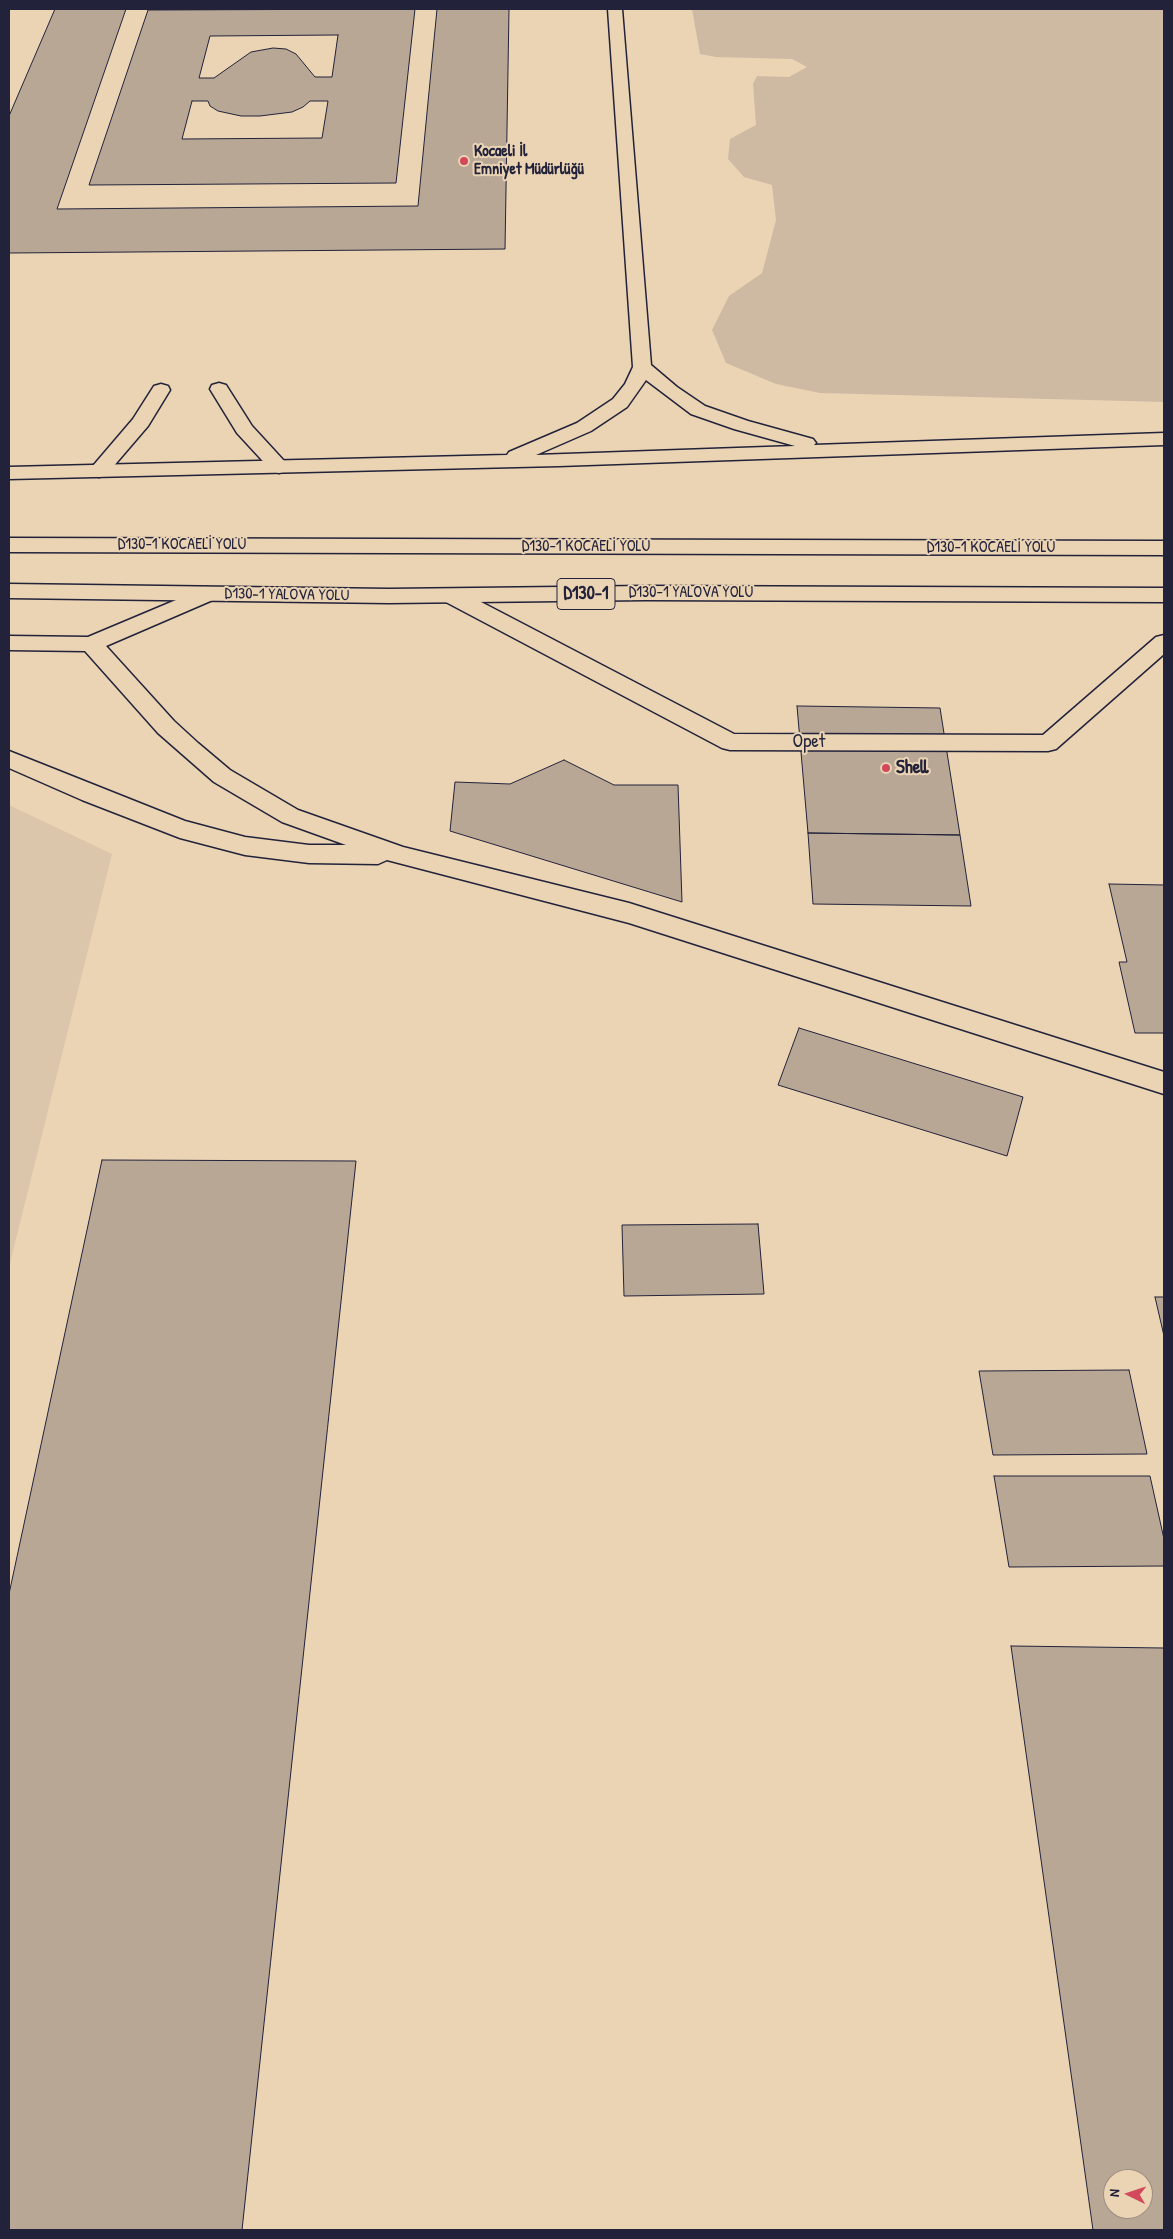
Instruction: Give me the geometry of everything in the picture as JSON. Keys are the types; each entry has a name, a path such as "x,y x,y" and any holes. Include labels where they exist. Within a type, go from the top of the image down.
{"main road":[{"path":"502,462 592,422 620,403 634,385 642,367 616,9"},
{"path":"642,367 670,391 698,410 741,425 830,450"},
{"path":"219,389 244,429 279,466"},
{"path":"99,471 141,422 161,390"},
{"path":"9,473 502,462 1164,439"},
{"name":"D130-1 KOCAELİ YOLU","path":"9,545 1164,548"},
{"name":"D130-1 YALOVA YOLU","path":"9,591 452,596 646,593 1164,595"},
{"path":"9,643 90,644 208,594"},
{"name":"Opet","path":"452,596 730,742 1048,743 1164,642"},
{"path":"90,644 166,727 222,776 290,816 400,855 628,913 896,996 1164,1083"},
{"path":"9,759 90,794 180,829 245,846 309,854 400,855"}],"shaded area":[{"path":"692,9 1164,9 1164,402 820,393 776,384 726,363 712,330 729,296 762,273 776,220 772,185 744,177 728,159 730,139 756,125 753,84 757,76 789,77 807,67 792,59 716,57 700,54"},
{"path":"9,805 112,854 9,1267"}],"building":[{"name":"Kocaeli İl Emniyet Müdürlüğü","path":"55,9 126,9 57,209 418,206 437,9 509,9 505,249 9,253 9,116"},
{"path":"415,9 396,183 89,185 148,10","holes":["338,35 332,77 315,77 296,54 286,49 273,48 251,52 214,78 199,78 210,36","192,101 208,101 210,106 218,111 241,116 292,112 310,101 328,101 322,138 182,139"]},
{"path":"797,706 940,708 960,835 808,833"},
{"path":"564,760 614,785 678,785 682,902 450,831 455,782 510,784"},
{"path":"808,833 960,835 971,906 813,904"},
{"path":"1109,884 1164,885 1164,1033 1135,1033 1119,962 1127,962"},
{"path":"799,1028 1023,1097 1007,1156 778,1085"},
{"path":"102,1160 356,1161 242,2230 9,2230 9,1594"},
{"path":"758,1224 764,1294 624,1296 622,1225"},
{"path":"1155,1297 1164,1297 1164,1336"},
{"path":"1129,1370 1147,1454 993,1455 979,1371"},
{"path":"994,1476 1150,1476 1164,1539 1164,1566 1009,1567"},
{"path":"1011,1646 1164,1648 1164,2230 1093,2230"}],"place":[{"name":"Kocaeli İl Emniyet Müdürlüğü","path":"464,161"},
{"name":"Shell","path":"886,768"}]}
